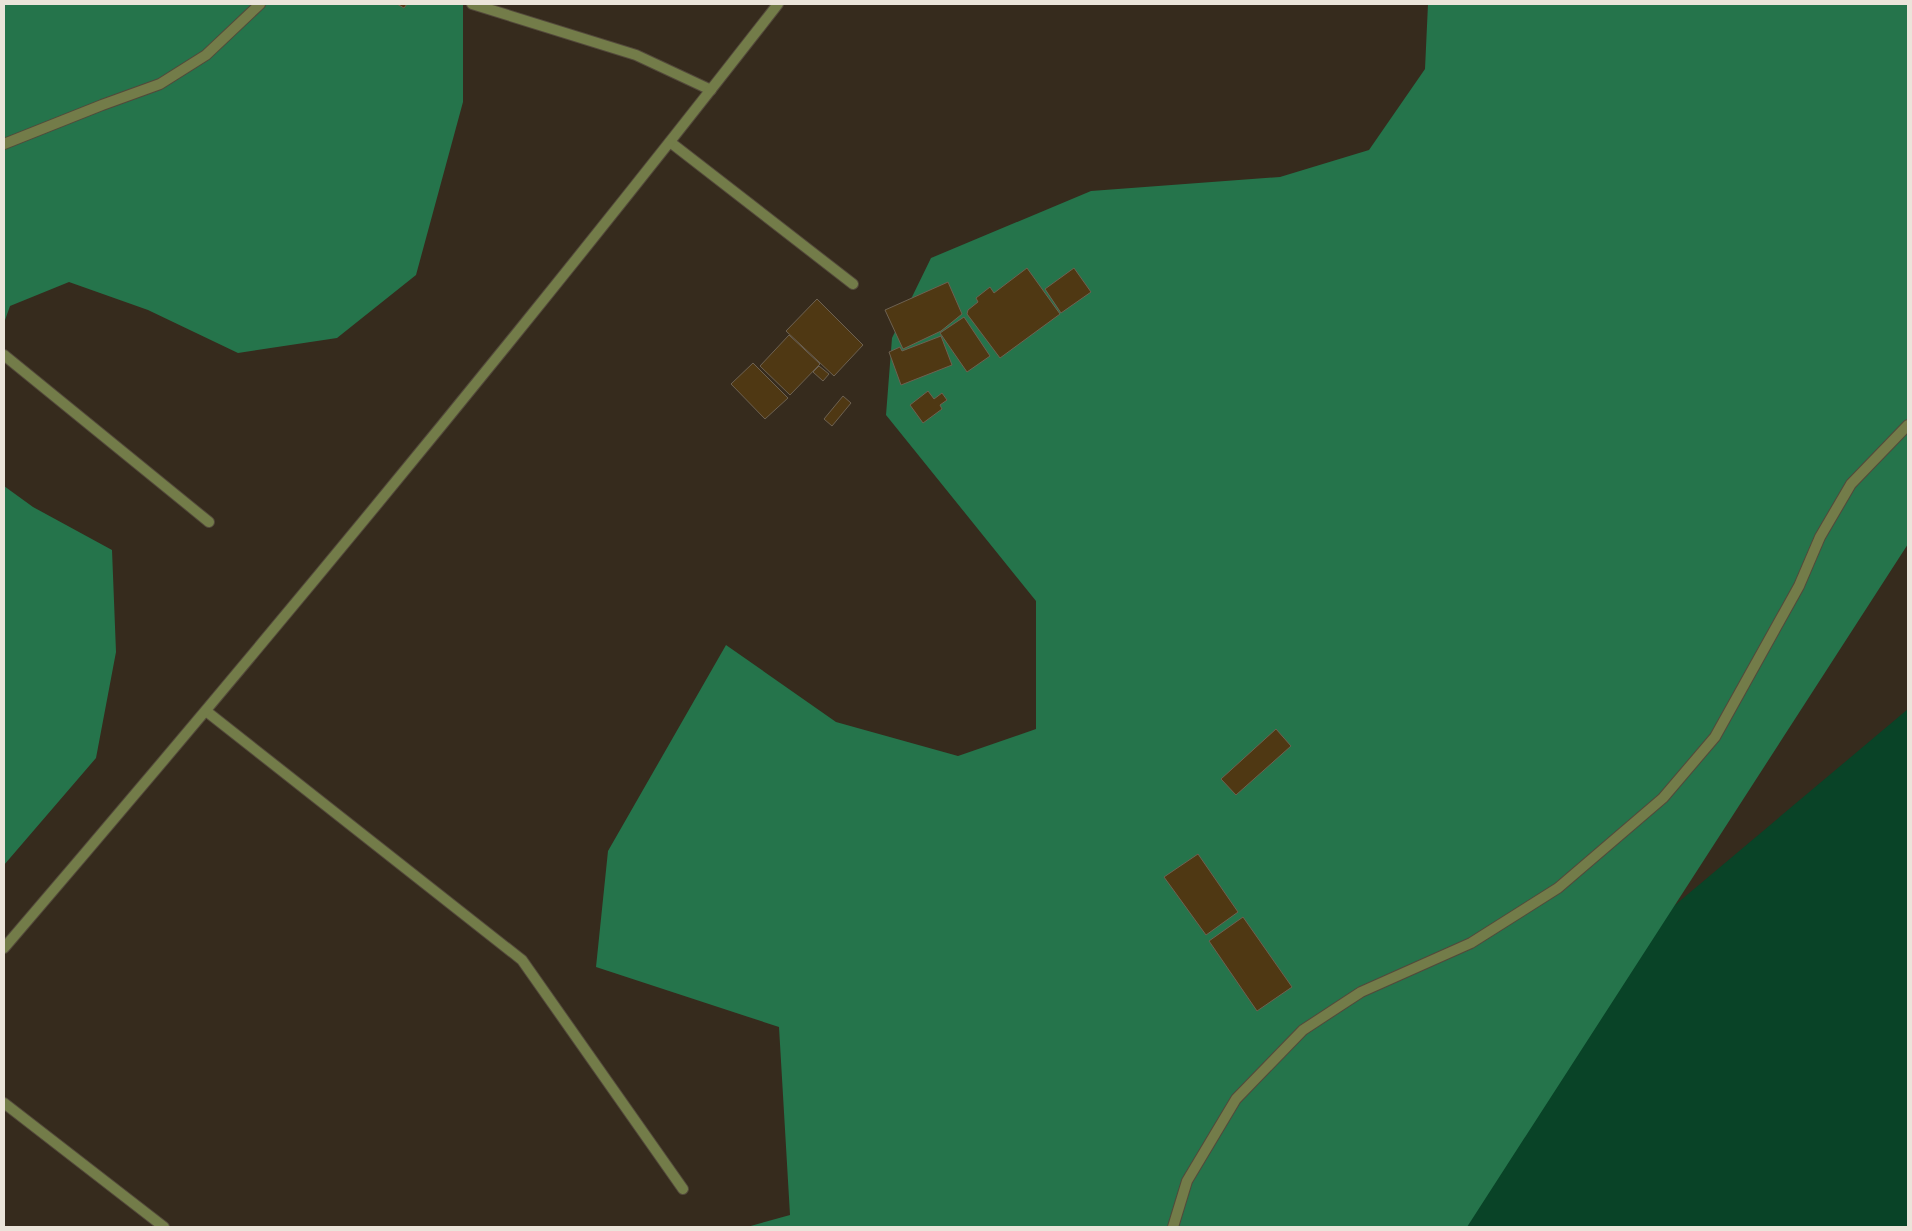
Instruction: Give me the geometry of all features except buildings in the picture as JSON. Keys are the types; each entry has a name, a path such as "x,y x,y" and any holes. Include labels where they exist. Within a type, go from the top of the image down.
{"street":[{"path":"4,144 160,84 206,55 260,4"},
{"path":"472,4 636,55 711,90"},
{"path":"4,948 206,711 218,693 334,557 670,142 778,4"},
{"path":"670,142 853,284"},
{"path":"4,355 209,522"},
{"path":"1173,1227 1186,1181 1236,1099 1303,1030 1361,992 1471,943 1558,888 1663,798 1715,737 1799,586 1820,537 1851,484 1908,425"},
{"path":"206,711 522,960 683,1189"},
{"path":"4,1103 164,1227"}],"green space":[{"path":"4,4 463,4 463,102 416,275 337,338 238,353 148,310 69,282 10,306 4,323"},
{"path":"1428,4 1908,4 1908,544 1467,1227 747,1227 790,1215 779,1027 596,967 608,851 726,645 836,722 958,756 1036,729 1036,601 886,415 892,338 931,258 1091,191 1280,177 1369,150 1425,69"},
{"path":"4,486 33,507 112,550 116,652 96,758 4,865"},
{"path":"1908,709 1908,1227 1292,1227"}]}
